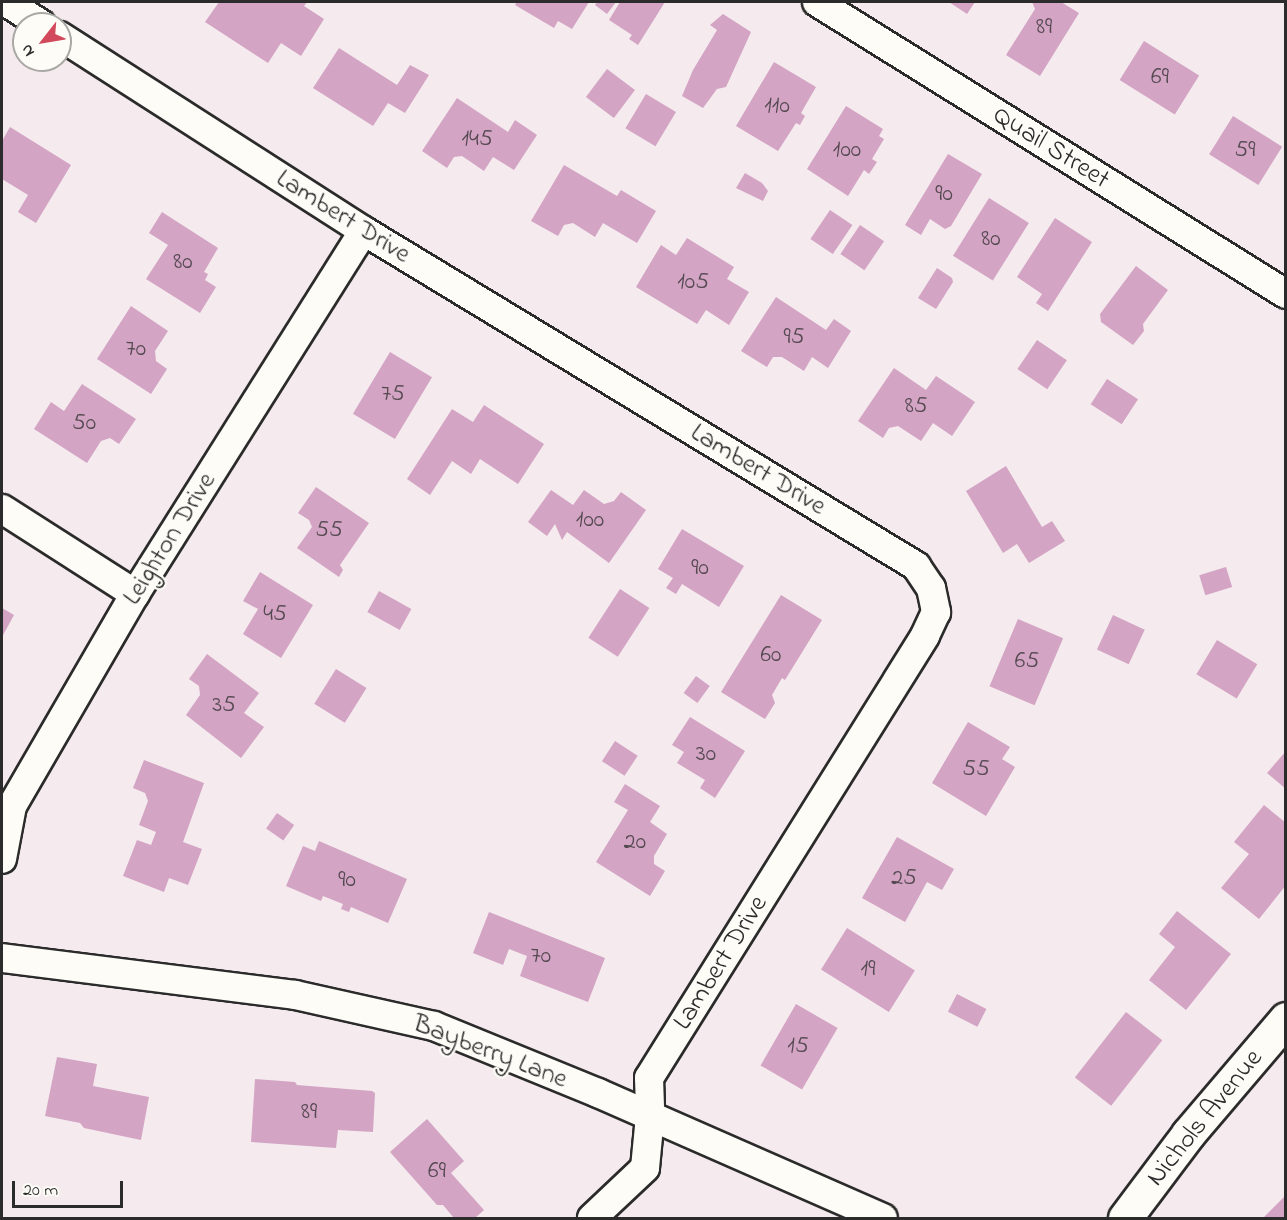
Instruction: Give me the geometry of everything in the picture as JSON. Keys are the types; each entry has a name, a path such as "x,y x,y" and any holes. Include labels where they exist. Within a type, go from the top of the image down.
{"main road":[{"name":"Nichols Avenue","path":"1125,1218 1188,1134 1286,1019"}],"street":[{"path":"6,2 22,12"},
{"name":"Quail Street","path":"817,2 1286,294"},
{"name":"Lambert Drive","path":"72,44 364,231 916,566 931,588 936,612 925,636 650,1078 650,1116 645,1168 592,1218"},
{"name":"Leighton Drive","path":"2,859 12,806 135,594 364,231"},
{"path":"2,509 135,594"},
{"name":"Bayberry Lane","path":"2,958 295,995 434,1026 650,1116 883,1218"}],"building":[{"path":"219,2 307,2 304,6 324,19 301,56 281,43 268,63 205,22"},
{"path":"517,2 589,2 572,29 558,21 554,28 515,5"},
{"path":"597,2 616,2 607,14 595,5"},
{"path":"620,2 665,2 638,45 629,39 632,35 609,20"},
{"path":"949,2 975,2 967,14"},
{"path":"1032,2 1061,2 1079,13 1040,76 1006,55 1035,9"},
{"path":"723,14 751,32 726,87 717,89 703,108 682,96 693,70 717,30 710,25"},
{"path":"1144,41 1199,75 1175,114 1120,80"},
{"path":"339,48 397,85 410,65 429,75 405,113 388,103 373,126 313,88"},
{"path":"774,62 816,87 801,113 805,116 800,125 796,123 778,151 736,126"},
{"path":"607,69 635,90 614,118 586,97"},
{"path":"646,94 676,112 655,146 625,128"},
{"path":"457,98 508,132 515,120 537,135 514,170 493,157 484,171 462,156 454,157 447,168 422,151"},
{"path":"846,106 883,129 879,136 884,139 872,159 877,162 869,174 864,170 848,196 807,169"},
{"path":"1233,116 1282,147 1258,185 1209,154"},
{"path":"10,127 71,165 36,223 18,212 28,195 2,179 2,141"},
{"path":"948,154 982,174 951,226 945,229 930,219 921,235 905,225"},
{"path":"564,165 617,196 621,190 656,211 637,243 603,223 595,237 573,223 564,225 558,236 531,221"},
{"path":"745,173 762,183 768,191 763,201 736,188"},
{"path":"989,198 1029,223 993,281 953,256"},
{"path":"830,210 852,225 833,254 810,239"},
{"path":"162,212 218,248 204,272 208,274 205,280 216,287 200,313 146,279 168,245 149,233"},
{"path":"1055,218 1092,242 1048,311 1036,303 1042,294 1017,277"},
{"path":"860,225 884,241 864,270 840,254"},
{"path":"687,238 734,267 727,279 749,292 729,325 706,310 697,324 636,287 661,245 676,255"},
{"path":"1136,266 1168,290 1143,324 1144,331 1133,345 1101,322 1100,314"},
{"path":"937,268 952,278 953,282 936,309 918,298"},
{"path":"776,297 826,330 834,319 851,331 828,368 812,357 804,371 782,357 773,357 767,367 741,351"},
{"path":"131,306 168,331 155,351 156,361 167,369 151,394 97,359"},
{"path":"1037,340 1067,360 1047,389 1017,369"},
{"path":"390,352 432,377 395,439 353,414"},
{"path":"894,368 926,390 936,376 975,402 952,436 933,423 921,441 898,426 889,428 883,438 858,421"},
{"path":"1107,379 1138,399 1122,424 1091,404"},
{"path":"82,384 136,419 119,444 110,438 101,441 87,463 34,429 51,402 64,411"},
{"path":"484,405 544,444 518,484 480,459 471,474 452,461 430,495 407,479 452,409 473,422"},
{"path":"1006,466 1042,527 1052,521 1065,541 1029,563 1017,544 1003,553 966,491"},
{"path":"316,487 369,523 340,565 343,570 339,577 297,548 312,527 309,520 298,513"},
{"path":"551,490 573,505 584,490 604,504 614,501 621,492 646,510 609,563 567,532 562,540 555,524 547,536 528,522"},
{"path":"682,529 744,566 719,607 682,584 676,594 666,588 673,578 658,569"},
{"path":"1226,567 1232,587 1205,595 1199,575"},
{"path":"260,572 313,605 281,658 243,634 258,609 243,601"},
{"path":"620,589 649,608 618,657 588,638"},
{"path":"379,591 411,609 400,630 367,612"},
{"path":"781,595 822,620 785,680 782,678 772,695 775,703 765,719 721,692"},
{"path":"2,608 14,615 2,637"},
{"path":"1113,615 1145,630 1129,664 1097,649"},
{"path":"1018,619 1063,638 1035,705 989,686"},
{"path":"1217,640 1257,664 1237,698 1196,674"},
{"path":"207,654 259,693 244,713 264,727 241,758 186,715 200,695 199,686 189,679"},
{"path":"336,669 367,688 345,723 314,704"},
{"path":"696,676 710,686 697,703 684,693"},
{"path":"690,717 745,751 715,798 700,788 705,780 677,763 684,752 672,745"},
{"path":"968,722 1010,747 1002,759 1015,767 986,816 932,783"},
{"path":"615,741 638,756 625,776 602,761"},
{"path":"1286,751 1286,789 1267,773"},
{"path":"144,760 204,783 183,842 202,849 188,885 169,878 164,892 123,876 137,840 151,845 156,832 139,825 148,801 145,793 133,788"},
{"path":"625,784 660,806 650,822 667,834 654,856 654,864 665,871 650,896 596,862 628,810 614,802"},
{"path":"1264,805 1286,823 1286,885 1259,919 1221,888 1249,854 1234,842"},
{"path":"277,813 294,825 283,841 266,829"},
{"path":"897,837 954,869 942,890 927,882 905,922 862,898"},
{"path":"319,841 407,879 388,923 351,907 349,912 341,909 343,904 323,896 321,901 286,886 303,846 315,851"},
{"path":"1177,911 1231,954 1186,1010 1149,980 1175,947 1159,934"},
{"path":"489,912 605,958 588,1002 520,976 527,956 509,949 503,965 473,953"},
{"path":"847,928 915,970 889,1012 821,970"},
{"path":"957,994 986,1009 977,1027 948,1012"},
{"path":"796,1004 838,1028 802,1089 760,1065"},
{"path":"1126,1012 1162,1040 1111,1106 1075,1077"},
{"path":"57,1057 97,1064 93,1086 149,1097 141,1140 84,1128 80,1123 45,1116"},
{"path":"255,1079 372,1091 375,1093 373,1132 338,1130 336,1148 251,1142"},
{"path":"427,1119 464,1161 451,1173 484,1210 475,1218 454,1218 443,1205 437,1205 390,1152"},
{"path":"1286,1195 1286,1218 1263,1218"}]}
